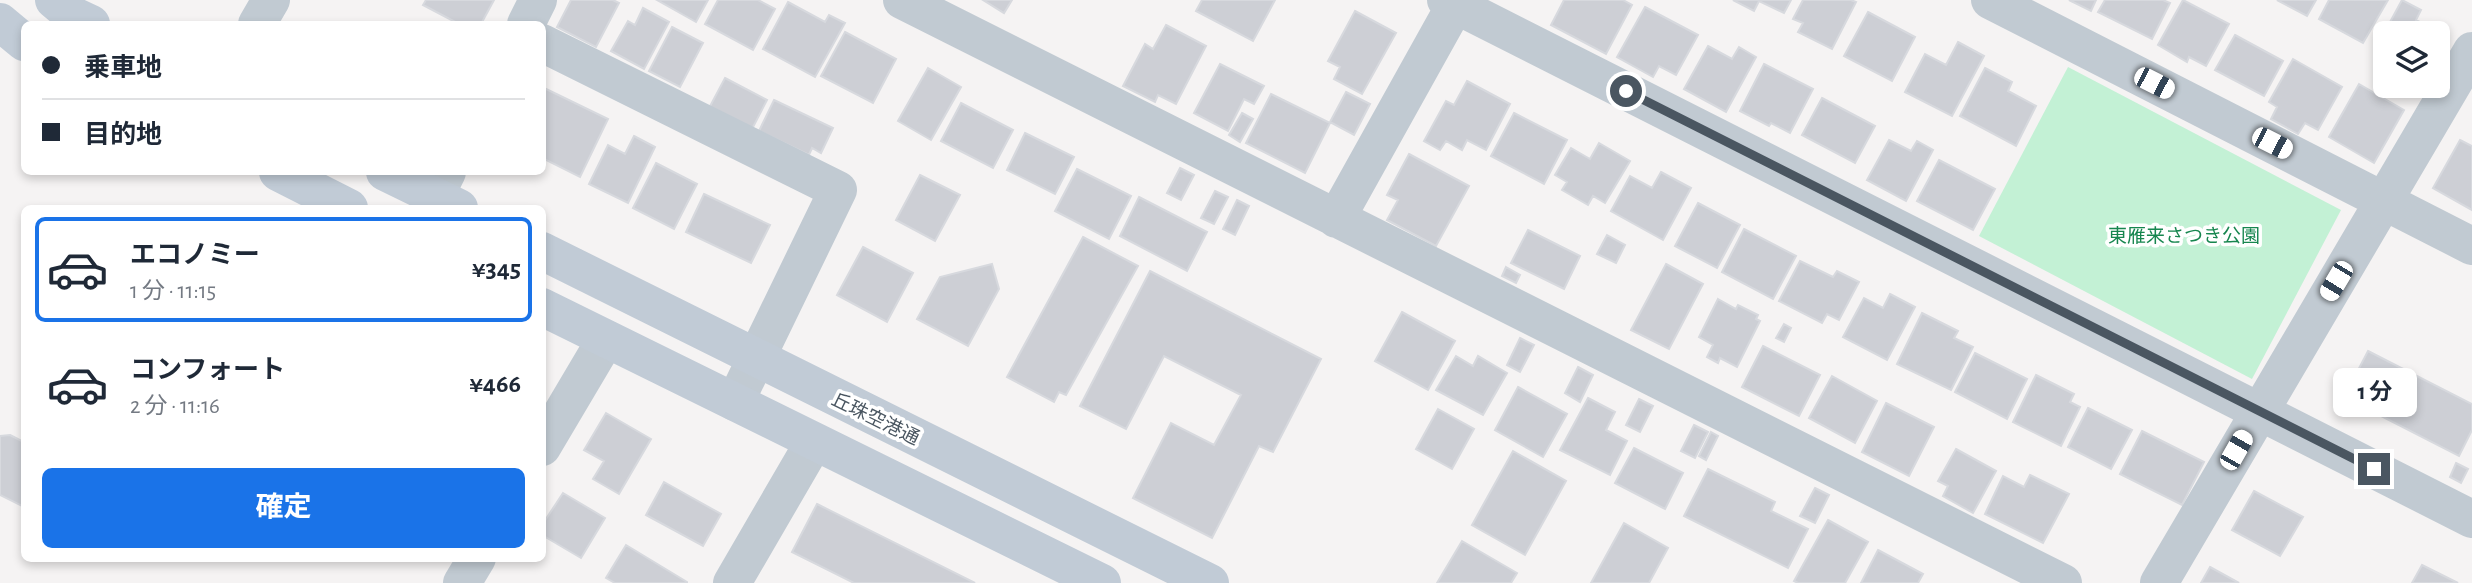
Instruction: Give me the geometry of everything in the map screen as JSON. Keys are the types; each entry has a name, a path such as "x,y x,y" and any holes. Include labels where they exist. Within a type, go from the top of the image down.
{"main road":[{"path":"54,0 72,15 85,21"},
{"path":"0,22 21,40"},
{"path":"284,175 343,205"},
{"path":"393,175 443,196"},
{"name":"丘珠空港通","path":"546,253 1210,583"},
{"path":"546,309 1102,583"}],"street":[{"path":"259,21 271,0"},
{"path":"528,21 538,0"},
{"path":"902,0 2063,583"},
{"path":"1990,0 2472,246"},
{"path":"1336,219 1453,2 2472,519"},
{"path":"546,45 838,190 735,402"},
{"path":"2159,583 2472,51"},
{"path":"546,440 606,339"},
{"path":"732,583 814,442"},
{"path":"462,583 475,562"}],"green space":[{"name":"東雁来さつき公園","path":"2068,67 2341,210 2252,379 1979,236"}],"building":[{"path":"426,0 494,0 483,21 453,21 423,5"},
{"path":"571,0 613,0 619,3 596,47 557,27"},
{"path":"657,0 708,0 696,22"},
{"path":"718,0 758,0 775,9 753,50 705,24"},
{"path":"983,0 1012,0 1004,13"},
{"path":"1202,0 1275,0 1253,41 1196,11"},
{"path":"1564,0 1623,0 1632,5 1606,54 1551,25"},
{"path":"1733,0 1791,0 1784,13 1759,1 1754,11"},
{"path":"1803,0 1856,2 1832,49 1798,32 1803,23 1793,19"},
{"path":"2069,0 2096,0 2091,11"},
{"path":"2105,0 2163,0 2170,3 2152,39 2098,12"},
{"path":"2183,0 2229,24 2206,66 2189,57 2187,62 2158,45"},
{"path":"2277,0 2316,0 2307,16"},
{"path":"2329,0 2388,0 2376,21 2373,21 2363,43 2319,19"},
{"path":"2402,0 2421,10 2418,21 2391,21"},
{"path":"788,2 825,22 829,15 845,23 815,77 763,49"},
{"path":"1645,7 1698,35 1676,75 1659,66 1653,77 1617,57"},
{"path":"643,8 669,22 644,69 611,51 628,21 635,25"},
{"path":"1355,11 1396,33 1362,94 1334,79 1340,67 1328,61"},
{"path":"1868,12 1915,37 1892,81 1844,56"},
{"path":"1166,25 1206,46 1176,104 1158,95 1155,102 1123,86 1145,44 1153,49"},
{"path":"672,27 703,43 680,87 649,71"},
{"path":"845,32 896,59 873,103 821,76"},
{"path":"2235,35 2283,61 2264,96 2215,70"},
{"path":"1958,42 1984,56 1952,116 1905,92 1925,54 1946,65"},
{"path":"1708,46 1732,59 1739,47 1756,57 1726,112 1684,89"},
{"path":"2293,59 2342,87 2318,130 2305,123 2298,134 2271,119 2277,107 2269,102"},
{"path":"1220,64 1264,86 1254,104 1244,99 1228,131 1194,113"},
{"path":"1764,64 1813,89 1790,133 1740,111"},
{"path":"928,68 961,87 931,140 898,121"},
{"path":"1985,68 2012,82 2008,91 2036,106 2016,146 1960,116"},
{"path":"725,78 767,100 751,131 708,110"},
{"path":"1467,81 1510,104 1486,150 1467,140 1462,150 1446,141 1440,150 1424,141 1446,101 1454,105"},
{"path":"2359,84 2373,92 2373,98 2383,98 2404,110 2374,163 2329,137"},
{"path":"546,89 608,119 580,177 546,160"},
{"path":"1346,92 1370,104 1354,135 1330,122"},
{"path":"1271,94 1330,123 1305,173 1246,143"},
{"path":"1822,98 1875,126 1855,163 1802,135"},
{"path":"774,100 833,128 821,153 812,148 809,155 759,131"},
{"path":"961,103 1013,130 993,168 941,141"},
{"path":"1242,113 1253,119 1240,142 1229,135"},
{"path":"1514,113 1567,140 1544,184 1491,156"},
{"path":"1025,133 1074,157 1055,194 1007,170"},
{"path":"634,136 655,147 628,203 589,184 608,145 625,154"},
{"path":"1889,140 1911,151 1917,141 1933,150 1906,201 1867,180"},
{"path":"2460,140 2472,146 2472,210 2433,188"},
{"path":"1599,143 1630,161 1605,203 1593,196 1588,205 1562,190 1567,182 1555,175 1571,148 1590,159"},
{"path":"1409,154 1469,186 1436,246 1387,220 1398,200 1387,195"},
{"path":"1939,160 1995,189 1973,230 1917,201"},
{"path":"656,163 697,184 674,229 633,208"},
{"path":"1180,168 1194,175 1181,200 1167,193"},
{"path":"1077,169 1131,196 1109,239 1055,211"},
{"path":"1661,172 1691,188 1663,240 1611,211 1630,176 1652,188"},
{"path":"920,175 960,195 935,241 896,220"},
{"path":"1215,191 1228,197 1214,224 1201,218"},
{"path":"704,194 770,225 751,263 686,232"},
{"path":"1139,197 1207,232 1187,271 1120,236"},
{"path":"1237,200 1249,206 1235,235 1223,229"},
{"path":"1698,203 1740,225 1717,268 1675,246"},
{"path":"1744,229 1796,256 1773,299 1722,272"},
{"path":"1528,230 1580,256 1564,289 1511,263"},
{"path":"1607,235 1625,245 1616,263 1597,254"},
{"path":"1083,237 1138,266 1066,395 1059,392 1054,402 1007,377"},
{"path":"863,247 913,273 887,322 837,295"},
{"path":"1800,261 1833,277 1837,271 1859,282 1839,320 1827,314 1822,323 1779,301"},
{"path":"992,264 999,289 968,346 917,319 940,277"},
{"path":"1666,264 1703,284 1669,349 1631,330"},
{"path":"1506,267 1520,275 1516,283 1502,276"},
{"path":"1150,271 1321,359 1273,452 1259,446 1212,538 1133,498 1171,423 1214,445 1241,395 1164,356 1126,429 1080,406"},
{"path":"1890,294 1915,307 1887,360 1843,337 1864,298 1883,308"},
{"path":"1718,299 1736,309 1738,305 1758,315 1756,319 1760,321 1737,367 1720,358 1718,363 1707,357 1713,345 1699,337"},
{"path":"1402,312 1455,341 1428,390 1375,361"},
{"path":"1922,313 1958,331 1954,338 1973,347 1951,390 1897,364"},
{"path":"1784,324 1791,328 1784,342 1776,338"},
{"path":"1520,338 1534,345 1520,372 1507,365"},
{"path":"1763,346 1820,375 1799,416 1742,387"},
{"path":"2368,351 2472,404 2472,430 2459,456 2344,397"},
{"path":"1975,353 2027,379 2007,419 1955,392"},
{"path":"1456,356 1473,366 1478,356 1507,373 1483,415 1436,390"},
{"path":"1578,367 1593,375 1580,402 1565,393"},
{"path":"2036,375 2074,394 2070,402 2080,407 2061,446 2013,422"},
{"path":"1832,376 1877,401 1855,443 1809,418"},
{"path":"1518,387 1567,414 1543,457 1495,430"},
{"path":"1588,398 1615,412 1606,430 1627,441 1610,475 1560,450"},
{"path":"1639,399 1653,406 1640,432 1626,425"},
{"path":"1886,403 1934,427 1909,476 1862,452"},
{"path":"2088,408 2132,430 2111,469 2068,447"},
{"path":"1438,409 1474,429 1452,469 1416,449"},
{"path":"606,413 651,439 619,494 593,479 604,461 584,450"},
{"path":"1694,425 1708,432 1695,458 1681,451"},
{"path":"2142,431 2204,462 2182,505 2120,474"},
{"path":"1711,432 1718,436 1706,460 1699,456"},
{"path":"10,435 21,440 21,506 0,495 0,436"},
{"path":"1634,448 1683,473 1665,509 1615,483"},
{"path":"1956,449 1996,471 1973,513 1943,496 1948,486 1938,481"},
{"path":"1513,451 1566,481 1525,555 1472,525"},
{"path":"2456,463 2468,469 2461,483 2450,477"},
{"path":"1708,469 1775,502 1771,511 1808,529 1788,568 1684,516"},
{"path":"2030,475 2069,494 2043,543 1985,514 2003,476 2024,487"},
{"path":"664,482 721,514 703,546 646,515"},
{"path":"1815,488 1829,495 1815,523 1800,516"},
{"path":"2254,491 2303,517 2280,556 2232,530"},
{"path":"563,493 605,518 581,558 546,537 546,519"},
{"path":"817,504 975,583 854,583 792,552"},
{"path":"1828,520 1868,542 1845,583 1794,581"},
{"path":"1624,523 1668,548 1649,583 1591,583"},
{"path":"1462,541 1517,573 1511,583 1437,583"},
{"path":"626,545 687,583 615,583 606,578"},
{"path":"1878,550 1923,574 1918,583 1861,583"},
{"path":"2422,565 2458,583 2412,583"},
{"path":"2210,567 2239,583 2201,583"}],"route":[{"path":"1626,91 2374,469"}]}
